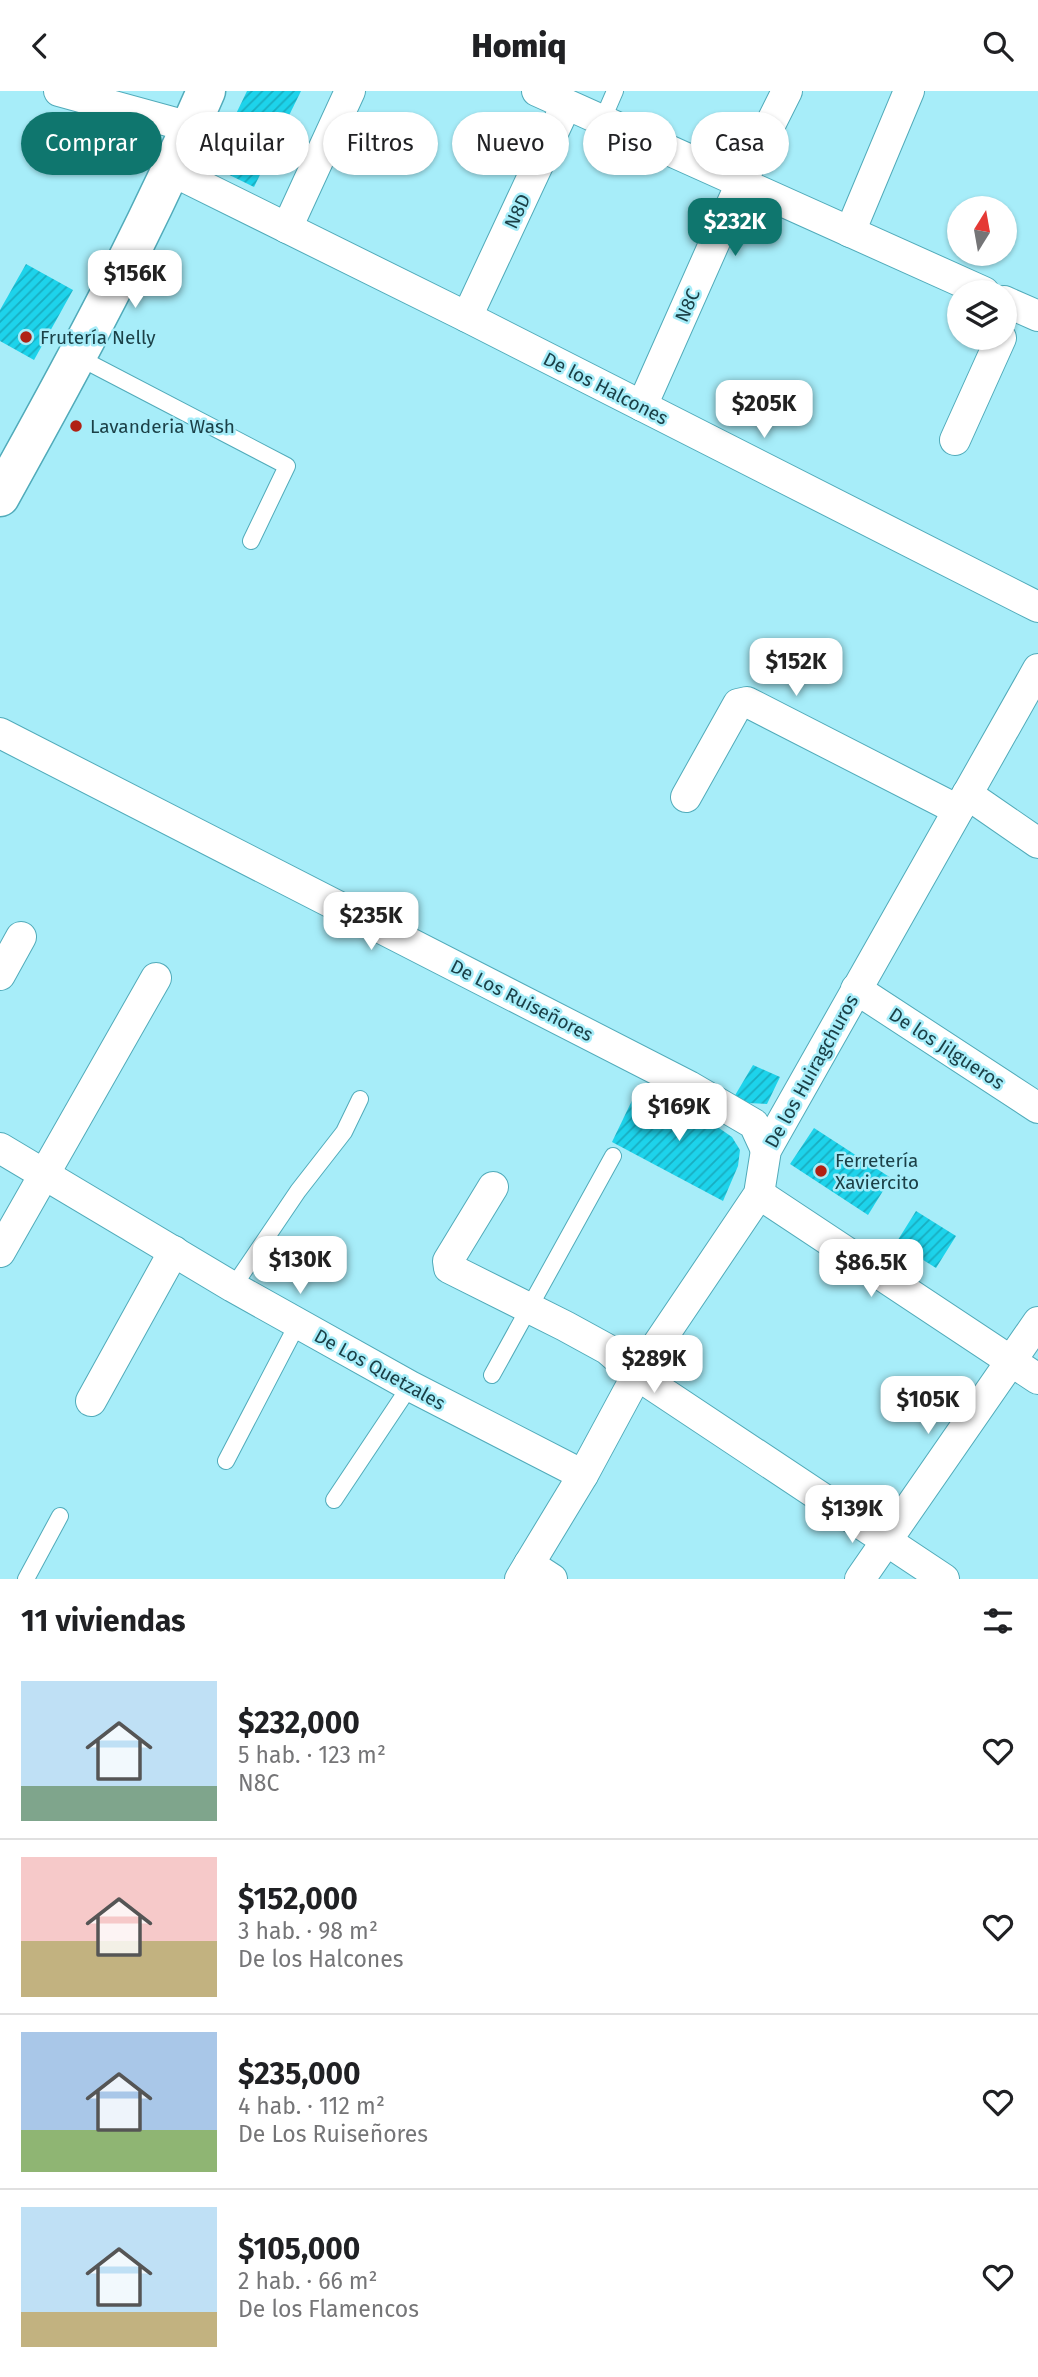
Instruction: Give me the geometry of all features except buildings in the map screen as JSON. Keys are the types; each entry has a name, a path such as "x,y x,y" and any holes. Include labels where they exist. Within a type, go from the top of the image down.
{"street":[{"path":"59,91 176,123"},
{"path":"197,112 206,91"},
{"path":"287,229 349,91"},
{"path":"537,91 583,113"},
{"name":"N8C","path":"642,406 741,183 787,91"},
{"path":"850,232 909,91"},
{"name":"N8D","path":"467,317 566,105"},
{"path":"677,154 957,280"},
{"path":"0,497 78,357 176,161"},
{"name":"De los Halcones","path":"172,171 467,317 1038,607"},
{"path":"956,440 996,350"},
{"name":"De los Huiragchuros","path":"534,1574 636,1375 759,1193 766,1150 1038,669"},
{"path":"686,797 738,704 747,702 963,802 1038,842"},
{"name":"De Los Ruiseñores","path":"0,733 721,1103 754,1124 766,1150"},
{"path":"0,975 21,937"},
{"path":"0,1252 156,978"},
{"name":"De los Jilgueros","path":"856,989 1038,1108"},
{"name":"De Los Quetzales","path":"0,1148 233,1287 410,1386 583,1475"},
{"path":"493,1187 447,1265 449,1268 607,1349 636,1375 944,1579"},
{"path":"759,1193 1038,1379"},
{"path":"91,1401 174,1251"},
{"path":"860,1579 1038,1322"}],"lane":[{"path":"606,112 615,91"},
{"path":"78,357 287,466 251,541"},
{"path":"233,1287 298,1191 344,1132 360,1099"},
{"path":"492,1375 613,1156"},
{"path":"226,1461 298,1323"},
{"path":"334,1500 410,1386"},
{"path":"26,1579 60,1516"}],"place":[{"name":"Frutería Nelly","path":"26,337"},
{"name":"Lavanderia Wash","path":"76,426"},
{"name":"Ferretería Xaviercito","path":"821,1171"}]}
